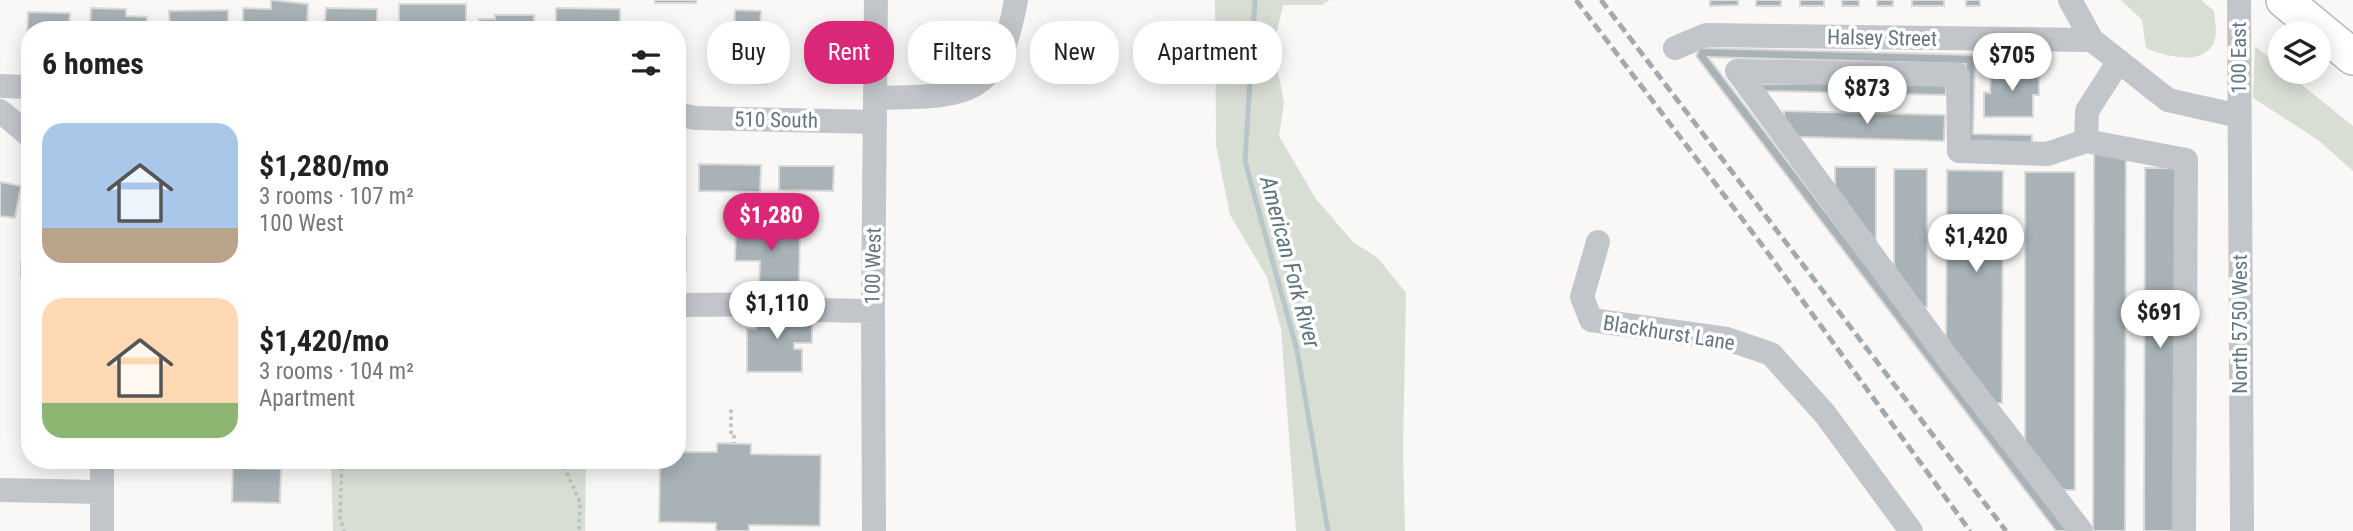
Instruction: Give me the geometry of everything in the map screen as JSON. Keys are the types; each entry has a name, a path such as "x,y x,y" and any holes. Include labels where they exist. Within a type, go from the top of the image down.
{"highway":[{"path":"2292,6 2353,57"}],"street":[{"name":"100 West","path":"874,531 876,0"},
{"name":"510 South","path":"686,116 695,118 875,110 961,93 984,79 1000,60 1011,30 1016,0"},
{"path":"2070,0 2092,40 2168,100 2239,116"},
{"name":"100 East","path":"2239,0 2239,116"},
{"name":"Halsey Street","path":"1675,48 1706,36 2092,40"},
{"path":"2085,141 2087,111 2119,61"},
{"path":"2081,531 1946,356 1737,71 1958,75 1959,151 2047,154 2085,141 2186,160 2184,531"},
{"path":"0,86 21,87"},
{"path":"0,111 21,128"},
{"name":"North 5750 West","path":"2239,116 2242,531"},
{"name":"Blackhurst Lane","path":"1598,242 1581,297 1591,320 1727,339 1771,354 1825,414 1911,531"},
{"path":"686,305 786,304 815,310 873,311"},
{"path":"102,469 102,531"},
{"path":"0,490 102,492"}],"path":[{"path":"731,408 734,443"},
{"path":"342,469 340,518 344,531"},
{"path":"565,469 580,502 579,531"}],"shaded area":[{"path":"1215,0 1330,0 1322,5 1283,5 1279,21 1215,21"},
{"path":"2121,0 2201,0 2214,11 2215,39 2203,54 2194,57 2163,54 2146,48 2142,20"},
{"path":"2255,46 2268,57 2268,84 2301,84 2353,126 2353,171 2318,140 2253,98"},
{"path":"1216,84 1280,84 1284,102 1279,136 1316,199 1353,242 1378,258 1406,293 1403,450 1405,531 1296,531 1281,329 1267,277 1230,215 1216,145"},
{"path":"331,469 586,469 585,531 333,531"}],"building":[{"path":"271,0 308,4 307,21 243,21 243,8 271,9"},
{"path":"655,0 696,0 696,3 655,3"},
{"path":"1710,0 1738,0 1738,5 1710,6"},
{"path":"1756,0 1781,0 1781,6 1756,6"},
{"path":"1800,0 1824,0 1824,6 1800,6"},
{"path":"1842,0 1859,0 1859,6 1842,6"},
{"path":"1877,0 1893,0 1893,6 1877,6"},
{"path":"1912,0 1944,0 1944,6 1912,6"},
{"path":"1966,0 1980,0 1980,6 1966,6"},
{"path":"399,4 466,4 466,21 399,21"},
{"path":"91,8 126,9 126,16 147,17 147,21 90,21"},
{"path":"326,8 377,9 377,21 325,21"},
{"path":"556,8 620,9 620,21 556,21"},
{"path":"228,10 228,21 170,21 169,11"},
{"path":"735,10 761,11 760,21 735,21"},
{"path":"28,12 70,13 70,21 28,21"},
{"path":"495,15 534,15 534,21 479,21 495,19"},
{"path":"1700,48 1975,55 1973,134 2032,135 2032,144 1964,142 1966,64 1708,57 2068,531 2056,531 1696,56"},
{"path":"1991,69 2039,70 2039,95 2033,95 2033,117 1984,117 1984,92 1990,93"},
{"path":"1946,81 1946,95 1763,91 1757,84"},
{"path":"1784,111 1945,115 1944,141 1798,137 1784,118"},
{"path":"2094,152 2126,152 2125,531 2093,531"},
{"path":"699,164 761,165 760,192 699,191"},
{"path":"779,166 834,166 833,191 779,190"},
{"path":"1835,167 1876,167 1876,241 1835,193"},
{"path":"2145,168 2177,168 2176,531 2144,531"},
{"path":"1894,169 1927,169 1927,307 1922,307 1894,270"},
{"path":"1947,170 2003,171 2002,403 1994,403 1946,339"},
{"path":"2025,172 2075,172 2075,490 2060,490 2025,443"},
{"path":"0,182 21,186 15,218 0,216"},
{"path":"736,226 800,227 799,286 759,285 760,261 735,261"},
{"path":"756,307 790,307 790,321 812,321 812,343 794,343 794,349 802,349 802,372 747,372 747,329 756,329"},
{"path":"717,443 751,444 751,454 821,455 820,526 749,525 749,531 716,531 716,523 659,522 660,469 686,469 686,452 717,452"},
{"path":"233,469 281,469 280,503 232,502"}],"waterway":[{"name":"American Fork River","path":"1255,0 1245,161 1297,350 1328,531"}],"railway":[{"path":"1576,0 1765,249 1970,531"},
{"path":"1601,0 2006,531"}]}
